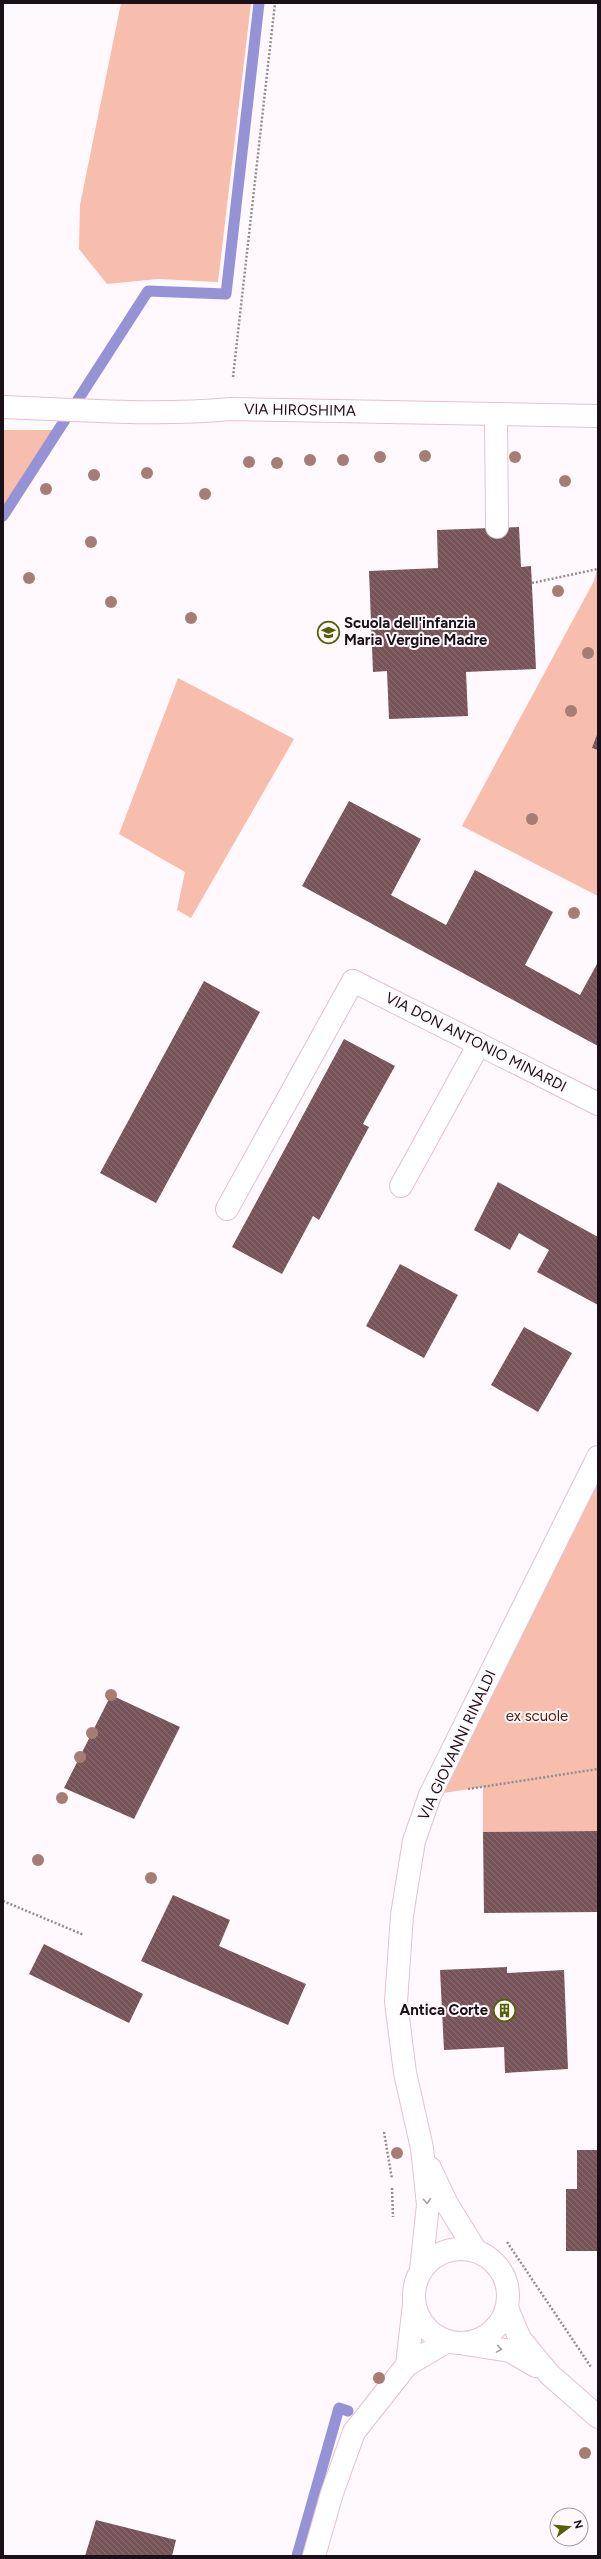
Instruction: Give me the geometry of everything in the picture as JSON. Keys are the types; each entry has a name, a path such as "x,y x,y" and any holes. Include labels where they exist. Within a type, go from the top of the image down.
{"street":[{"name":"VIA HIROSHIMA","path":"3,407 204,412 230,409 598,416"},
{"path":"496,414 497,527"},
{"name":"VIA DON ANTONIO MINARDI","path":"227,1209 353,981 598,1104"},
{"path":"401,1186 478,1044"},
{"name":"VIA GIOVANNI RINALDI","path":"422,2148 405,2073 396,2002 402,1915 414,1841 430,1795 598,1457"},
{"path":"407,2365 414,2292 421,2270 427,2212 422,2148"},
{"path":"422,2148 447,2204 476,2251"},
{"path":"314,2556 332,2493 354,2432 407,2365 454,2342 476,2341 490,2333 500,2322 507,2308 508,2294 506,2280 500,2267 489,2257 476,2251 461,2248 446,2251 432,2258 421,2270"},
{"path":"414,2304 420,2319 430,2332 454,2342 510,2351 549,2374"},
{"path":"507,2308 520,2339 549,2374 598,2417"}],"path":[{"path":"230,409 275,3"},
{"path":"532,582 598,569"},
{"path":"430,1795 598,1769"},
{"path":"3,1901 84,1935"},
{"path":"393,2221 427,2212"},
{"path":"503,2234 594,2370"}],"green space":[{"path":"121,3 251,3 218,282 158,279 107,284 79,249 80,205"},
{"path":"3,430 59,430 3,516"},
{"path":"598,566 598,896 462,826 594,581"},
{"path":"178,678 294,739 191,918 177,910 185,872 119,834"},
{"name":"ex scuole","path":"598,1457 598,1831 483,1832 483,1787 430,1795"}],"building":[{"path":"519,527 521,567 531,566 536,669 466,672 468,716 389,719 387,671 373,672 369,571 438,568 437,530"},
{"path":"598,732 598,750 592,748"},
{"path":"349,801 421,839 391,895 446,925 475,870 553,912 525,965 580,995 598,962 598,1046 302,886"},
{"path":"204,981 260,1012 156,1203 100,1173"},
{"path":"344,1039 395,1066 363,1124 369,1127 319,1220 313,1216 282,1274 232,1247"},
{"path":"498,1182 598,1237 598,1305 537,1272 549,1250 519,1233 510,1250 474,1230"},
{"path":"400,1264 458,1295 424,1358 366,1326"},
{"path":"524,1327 572,1353 538,1412 491,1385"},
{"path":"111,1695 180,1727 134,1819 64,1788"},
{"path":"598,1831 598,1912 484,1913 483,1832"},
{"path":"173,1895 230,1920 219,1946 306,1984 288,2025 141,1961"},
{"path":"44,1944 143,1994 129,2023 29,1974"},
{"name":"Antica Corte","path":"507,1967 507,1973 564,1970 568,2069 505,2073 504,2047 444,2050 440,1970"},
{"path":"577,2150 598,2150 598,2251 566,2251 566,2189 577,2189"},
{"path":"96,2520 176,2540 172,2556 85,2556"}],"waterway":[{"path":"3,516 148,291 226,294 259,3"},
{"path":"297,2556 339,2408 348,2411"}],"place":[{"name":"Scuola dell'infanzia Maria Vergine Madre","path":"329,632"},
{"name":"Antica Corte","path":"504,2010"}]}
